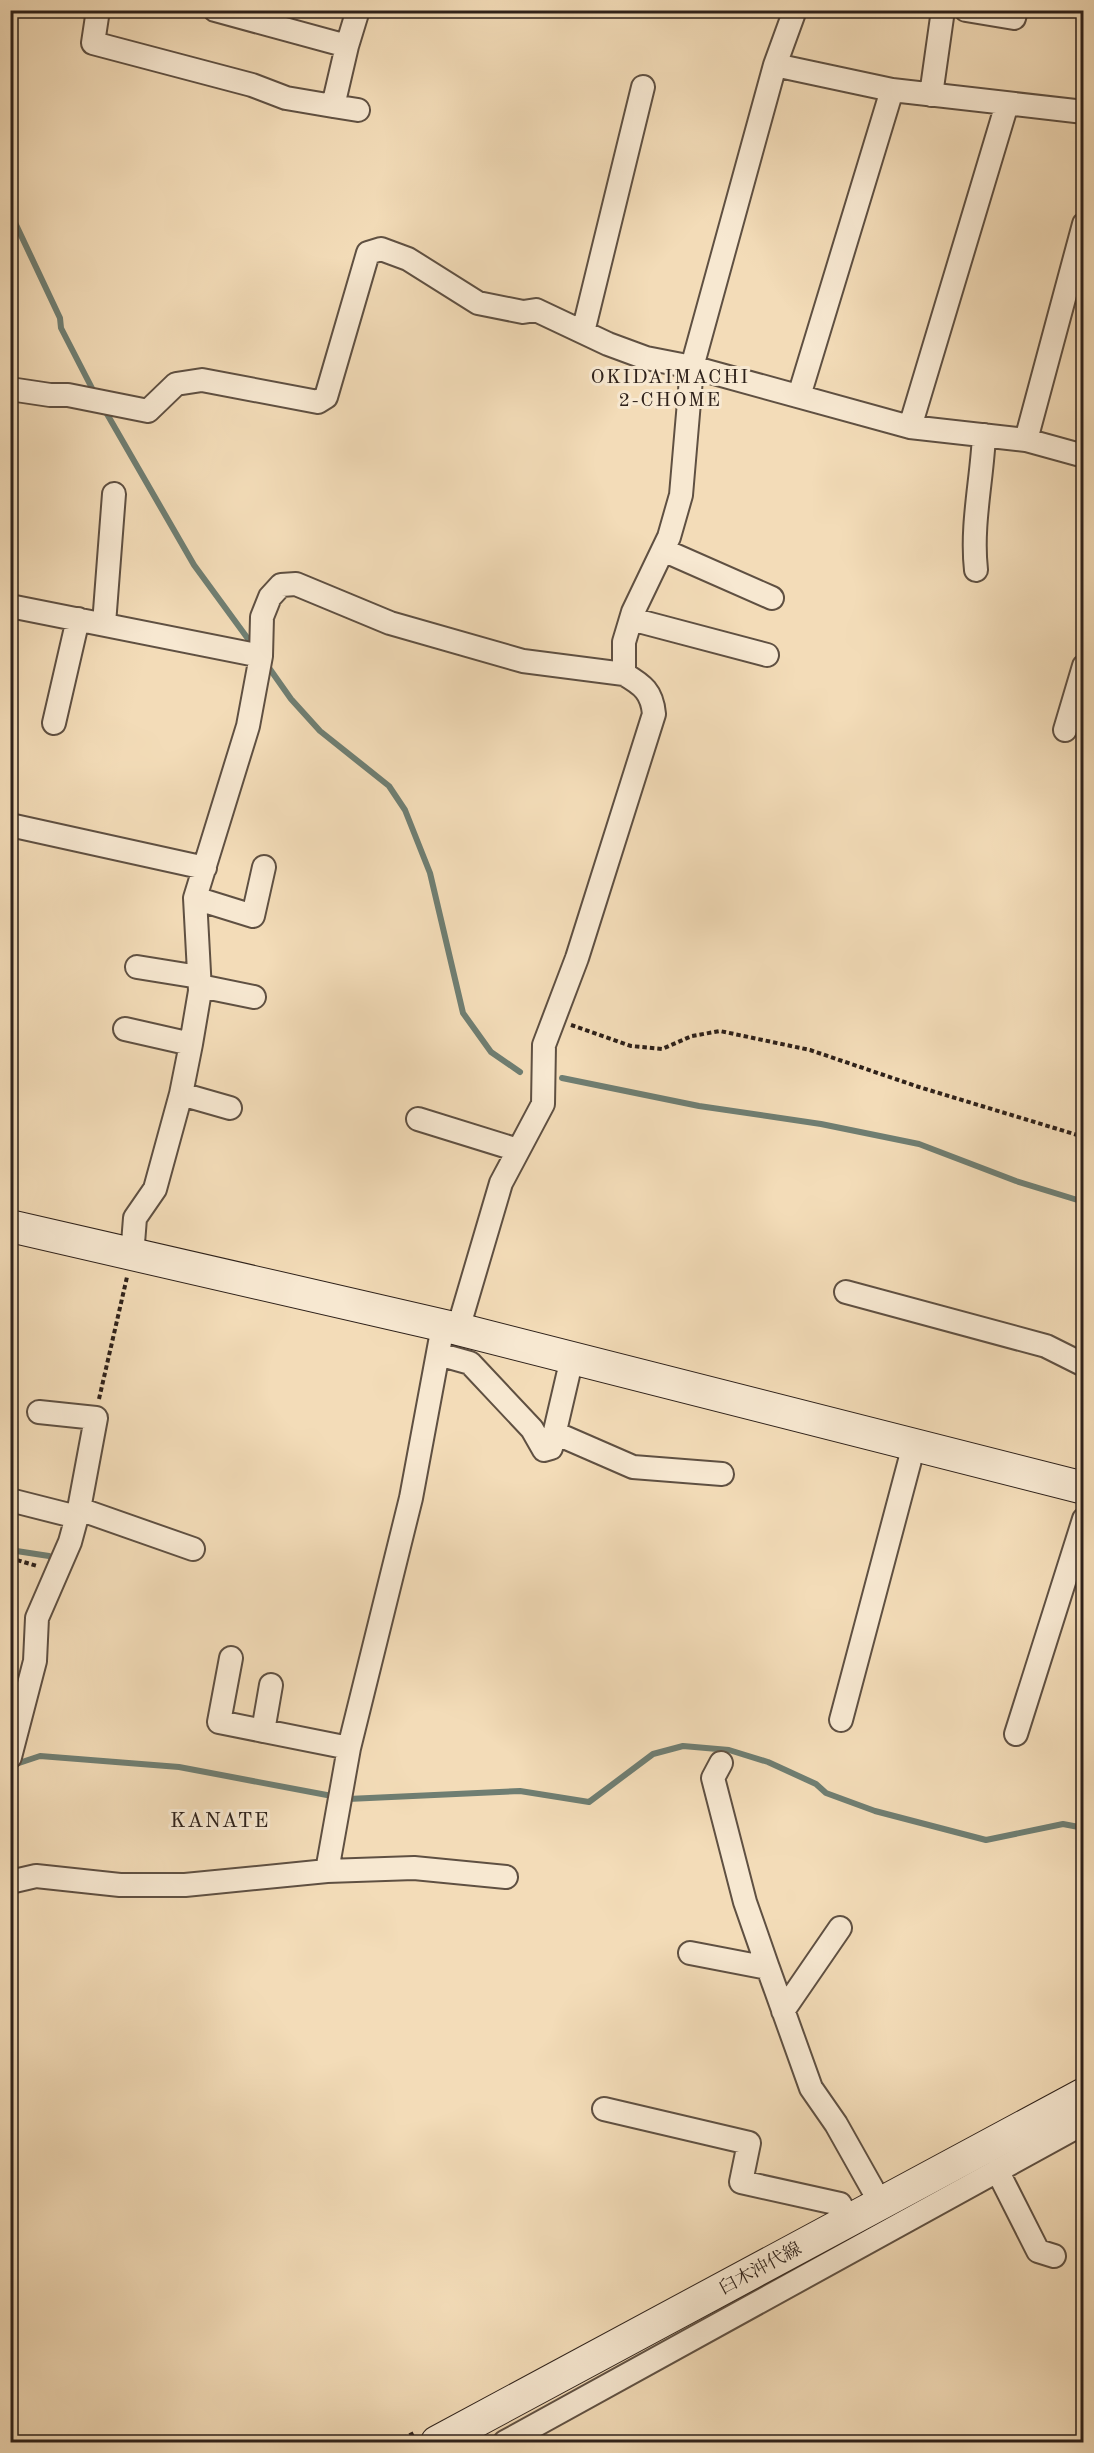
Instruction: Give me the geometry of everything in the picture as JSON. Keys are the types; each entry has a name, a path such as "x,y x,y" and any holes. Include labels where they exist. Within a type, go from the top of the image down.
{"street":[{"path":"98,10 93,43 252,85 286,98 358,110"},
{"path":"215,10 291,20 347,46"},
{"path":"333,106 358,10"},
{"path":"624,674 624,642 631,619 663,550 681,495 693,367 776,65 795,10"},
{"path":"931,95 943,10"},
{"path":"966,10 1014,18 1016,10"},
{"path":"776,65 892,90 1083,112"},
{"path":"583,332 643,87"},
{"path":"799,396 892,90"},
{"path":"910,427 1007,104"},
{"path":"1026,440 1083,224"},
{"path":"10,389 50,395 68,395 148,411 176,384 202,380 318,402 326,397 368,253 381,249 408,260 478,303 523,312 536,310 646,358 693,367 910,427 1026,440 1083,456"},
{"path":"976,570 973,538 982,477 984,435"},
{"path":"104,624 114,494"},
{"path":"663,550 772,598"},
{"path":"132,1256 135,1218 155,1189 181,1094 199,981 195,898 248,726 261,656 262,617 270,597 281,585 296,584 390,623 512,657 624,674 640,683 653,699 654,714 577,958 544,1044 543,1104 501,1183 446,1336 411,1498 349,1748 327,1871"},
{"path":"10,606 261,656"},
{"path":"54,723 78,619"},
{"path":"631,619 767,655"},
{"path":"1065,730 1083,666"},
{"path":"10,825 205,868"},
{"path":"195,898 253,916 264,867"},
{"path":"138,967 254,997"},
{"path":"125,1029 190,1044"},
{"path":"181,1094 230,1108"},
{"path":"418,1119 518,1150"},
{"path":"10,1226 132,1256 223,1273 446,1336 572,1358 1083,1488"},
{"path":"846,1292 1046,1346 1083,1365"},
{"path":"446,1336 532,1429 544,1450 551,1448 572,1358"},
{"path":"10,1757 35,1661 37,1618 70,1542 78,1513 96,1418 39,1412"},
{"path":"555,1433 633,1467 722,1474"},
{"path":"841,1720 914,1445"},
{"path":"10,1500 78,1513 193,1549"},
{"path":"1016,1734 1083,1520"},
{"path":"231,1658 219,1722 349,1748"},
{"path":"263,1731 271,1685"},
{"path":"722,1763 713,1778 745,1902 783,2011 811,2088 836,2124 880,2204"},
{"path":"10,1882 36,1876 120,1885 185,1885 327,1871 414,1868 506,1877"},
{"path":"783,2011 840,1928"},
{"path":"690,1953 768,1968"},
{"name":"臼木沖代線","path":"437,2442 1083,2094"},
{"path":"604,2109 749,2143 741,2182 840,2204 849,2220"},
{"path":"505,2442 1083,2123"},
{"path":"997,2170 1038,2251 1054,2256"}],"path":[{"path":"554,1018 641,1047 662,1049 692,1036 720,1031 810,1050 919,1088 1083,1137"},
{"path":"98,1403 132,1256"},
{"path":"10,1558 56,1570"}],"waterway":[{"path":"10,212 60,318 61,328 96,396"},
{"path":"103,407 194,565 254,647"},
{"path":"267,665 291,699 320,731 389,786 405,810 430,873 463,1013 491,1052 520,1072"},
{"path":"562,1078 699,1106 821,1124 919,1144 1016,1181 1084,1202"},
{"path":"10,1550 49,1556 55,1562"},
{"path":"20,1756 19,1763 40,1756 179,1767 348,1799 520,1791 589,1802 653,1754 683,1746 729,1750 768,1762 816,1784 826,1793 875,1811 986,1840 1063,1824 1084,1828"}],"district":[{"name":"OKIDAIMACHI 2-CHOME","path":"670,388"},
{"name":"KANATE","path":"220,1820"}]}
